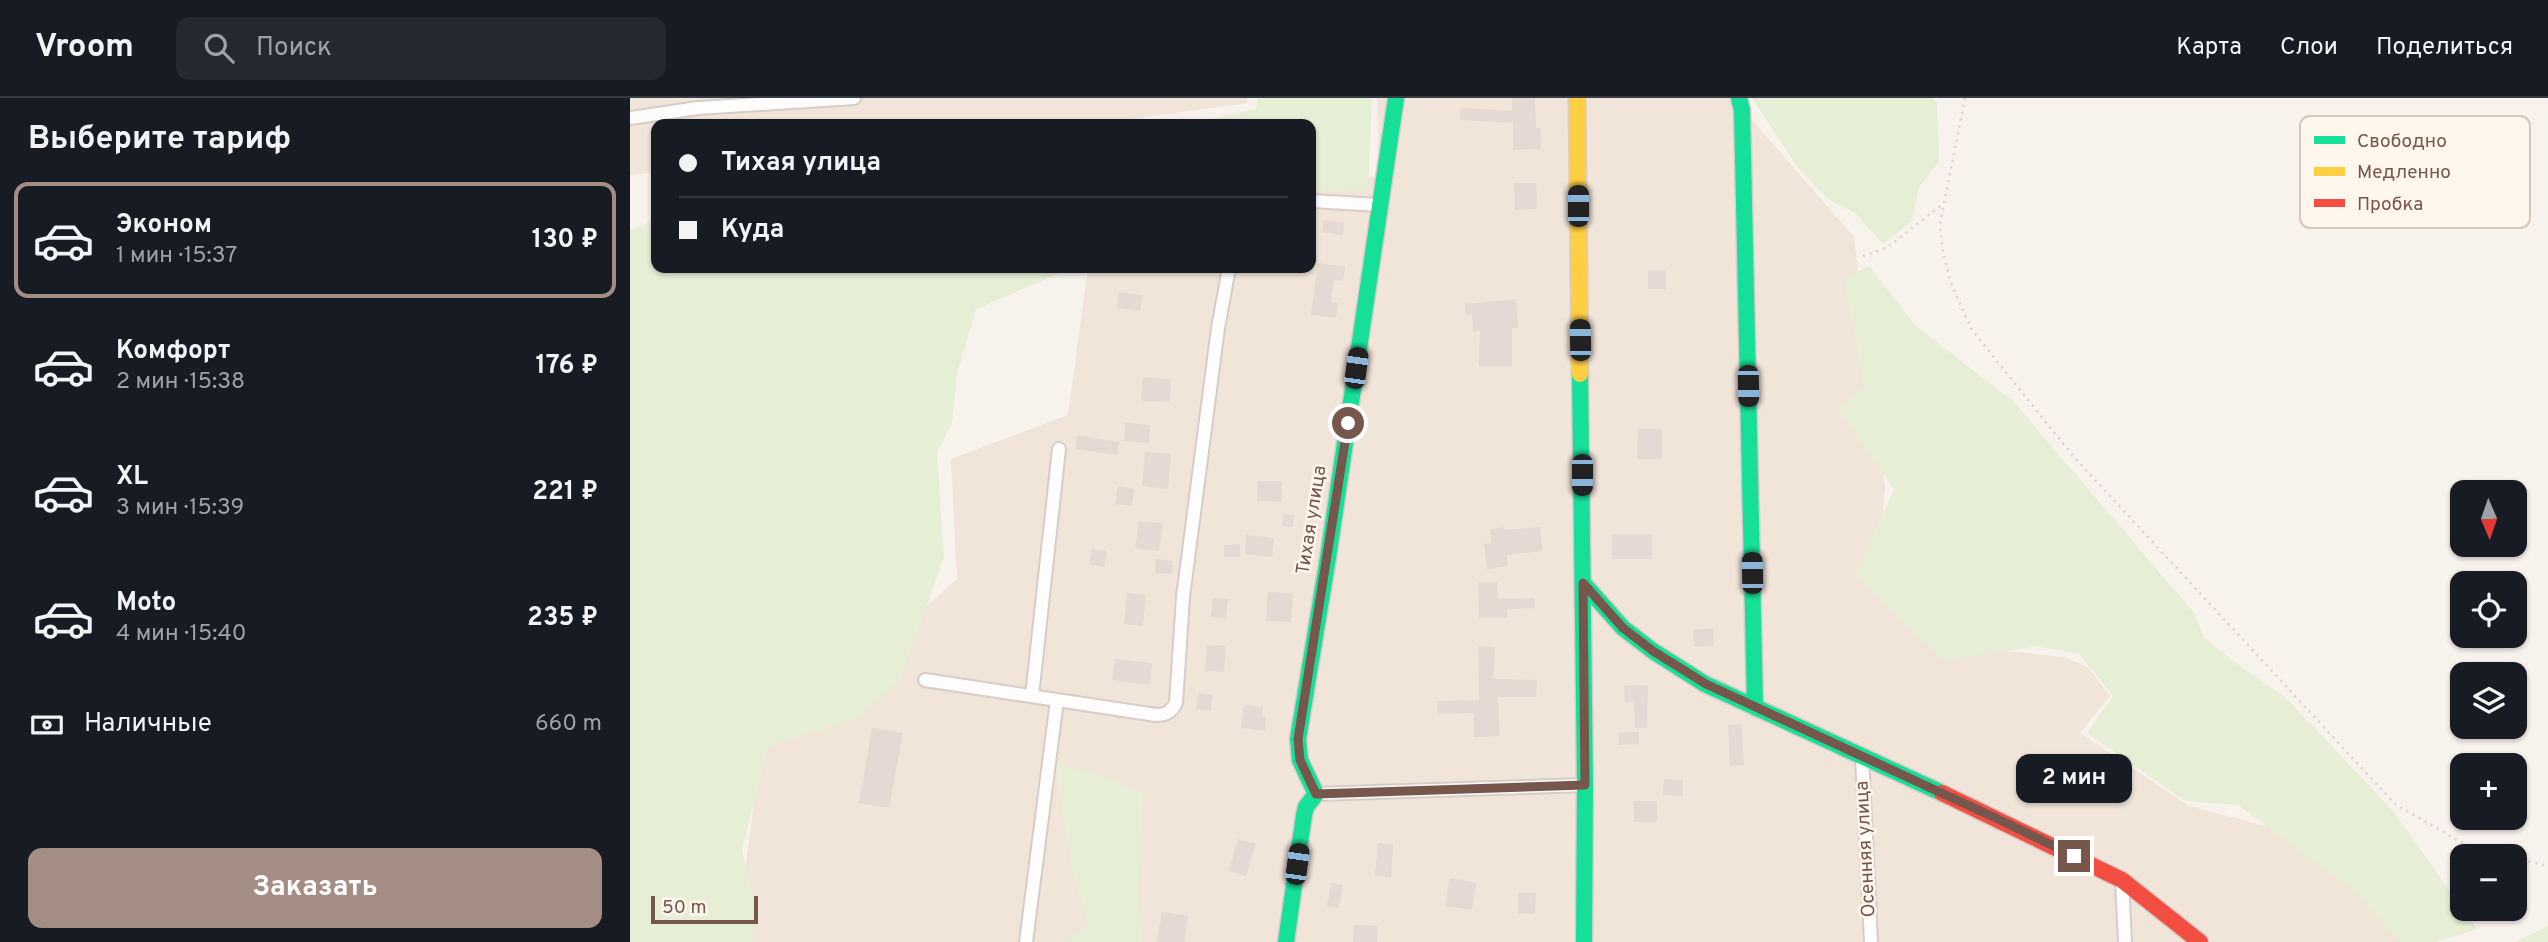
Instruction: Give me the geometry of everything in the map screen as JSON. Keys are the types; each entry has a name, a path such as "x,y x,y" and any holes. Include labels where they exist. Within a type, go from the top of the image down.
{"street":[{"path":"630,118 698,108 854,98"},
{"name":"Тихая улица","path":"1316,794 1300,760 1298,739 1328,558 1396,98"},
{"path":"1577,98 1585,785 1584,942"},
{"path":"1739,98 1743,136 1755,706"},
{"path":"1316,201 1379,205"},
{"path":"925,680 1156,715 1168,713 1176,704 1183,597 1218,328 1228,273"},
{"path":"1032,696 1059,450"},
{"path":"1583,583 1623,628 1653,651 1706,684 2000,820 2122,880 2200,942"},
{"path":"1026,942 1056,700"},
{"name":"Осенняя улица","path":"1862,757 1871,942"},
{"path":"1286,942 1304,815 1306,807 1316,794 1585,785"},
{"path":"2122,880 2125,942"}],"path":[{"path":"1965,98 1940,224 1943,253 1952,286 1972,330 2073,456 2395,804 2464,844"},
{"path":"1863,256 1888,247 1944,203"},
{"path":"2527,861 2548,866"}],"shaded area":[{"path":"630,98 1248,98 1247,103 1132,119 651,119 651,173 630,175"},
{"path":"1377,98 1733,98 1854,237 1885,488 1877,580 1969,647 2064,657 2088,667 2110,696 2080,733 2189,806 2301,835 2409,942 736,942 760,754 957,579 951,459 1068,415 1087,273 1316,273 1316,183 1379,176"}],"green space":[{"path":"1258,98 1372,98 1368,190 1316,191 1316,119 1211,119 1256,109"},
{"path":"1752,98 1931,98 1937,102 1939,162 1919,187 1912,221 1883,244 1855,213 1829,200 1798,168"},
{"path":"651,221 651,273 1060,273 976,309 957,374 952,423 937,453 944,557 900,680 858,718 768,746 742,850 754,903 752,942 630,942 630,231"},
{"path":"1869,266 1917,327 2013,401 2195,614 2204,638 2286,698 2393,811 2450,891 2450,921 2471,921 2477,929 2435,942 2400,942 2353,890 2238,805 2185,801 2087,733 2113,696 2079,654 2037,646 1943,661 1855,575 1894,489 1838,410 1864,386 1844,279"},
{"path":"1055,764 1093,773 1143,793 1138,895 1142,942 1066,942 1088,925 1071,866"},
{"path":"2548,926 2548,942 2515,942"}],"building":[{"path":"1512,98 1535,98 1536,128 1540,128 1541,149 1513,150 1513,123 1460,120 1460,108 1512,111"},
{"path":"1514,183 1536,183 1537,209 1515,210"},
{"path":"1324,220 1344,223 1343,235 1322,232"},
{"path":"1318,263 1345,267 1343,281 1334,280 1331,302 1338,303 1336,318 1311,315"},
{"path":"1648,270 1666,270 1666,289 1648,289"},
{"path":"1119,292 1143,295 1140,311 1117,308"},
{"path":"1516,299 1518,328 1512,328 1512,366 1479,366 1480,331 1473,332 1472,315 1465,315 1465,304"},
{"path":"1143,377 1171,379 1170,402 1141,401"},
{"path":"1125,423 1150,425 1149,443 1124,441"},
{"path":"1638,429 1662,429 1662,459 1637,459"},
{"path":"1077,435 1119,442 1117,455 1075,449"},
{"path":"1145,452 1171,454 1168,489 1142,486"},
{"path":"1258,481 1282,481 1282,502 1257,501"},
{"path":"1118,486 1134,489 1132,506 1115,504"},
{"path":"1283,514 1294,515 1293,527 1282,526"},
{"path":"1139,521 1163,523 1159,551 1135,548"},
{"path":"1504,527 1504,530 1540,527 1542,551 1507,555 1508,566 1487,569 1484,544 1492,543 1490,529"},
{"path":"1612,534 1652,534 1652,559 1612,559"},
{"path":"1246,535 1274,538 1272,557 1245,554"},
{"path":"1240,544 1240,557 1224,557 1224,545"},
{"path":"1092,549 1107,551 1104,567 1089,564"},
{"path":"1156,559 1173,561 1172,574 1155,573"},
{"path":"1478,582 1497,582 1498,599 1534,598 1535,608 1507,609 1507,618 1479,618"},
{"path":"1268,592 1293,593 1291,622 1266,621"},
{"path":"1127,593 1146,595 1143,626 1124,624"},
{"path":"1213,598 1228,599 1226,619 1211,617"},
{"path":"1713,628 1714,646 1694,647 1693,630"},
{"path":"1207,645 1226,646 1224,672 1205,671"},
{"path":"1478,646 1495,647 1493,679 1537,680 1536,697 1498,697 1500,736 1474,737 1474,713 1438,714 1437,701 1479,700"},
{"path":"1115,659 1152,663 1150,685 1112,680"},
{"path":"1648,685 1647,728 1635,728 1634,701 1625,702 1624,686"},
{"path":"1199,693 1213,695 1211,711 1196,709"},
{"path":"1244,705 1263,707 1262,717 1266,717 1265,731 1241,728"},
{"path":"1741,724 1744,765 1730,766 1728,725"},
{"path":"872,728 903,733 889,808 859,803"},
{"path":"1639,732 1639,744 1619,745 1618,733"},
{"path":"1664,779 1683,780 1683,796 1663,795"},
{"path":"1634,801 1657,801 1657,822 1634,822"},
{"path":"1238,839 1256,844 1246,876 1229,871"},
{"path":"1378,843 1393,844 1391,877 1375,875"},
{"path":"1450,878 1476,883 1472,910 1445,906"},
{"path":"1331,883 1343,885 1339,908 1327,906"},
{"path":"1518,893 1536,893 1535,914 1518,913"},
{"path":"1162,912 1188,916 1184,942 1157,942"},
{"path":"1354,925 1378,926 1377,942 1353,942"}],"traffic: fast":[{"path":"1286,942 1304,815 1306,807 1316,794 1300,760 1298,739 1328,558 1396,98"},
{"path":"1739,98 1742,110 1755,707"},
{"path":"1580,374 1585,785 1584,942"},
{"path":"1583,583 1623,628 1705,684 1942,793"}],"traffic: slow":[{"path":"1577,98 1580,374"}],"traffic: jam":[{"path":"1942,793 2122,880 2200,942"}],"route":[{"path":"1348,423 1297,750 1316,794 1585,785 1583,583 1623,628 1653,651 1706,684 2074,856"}]}
